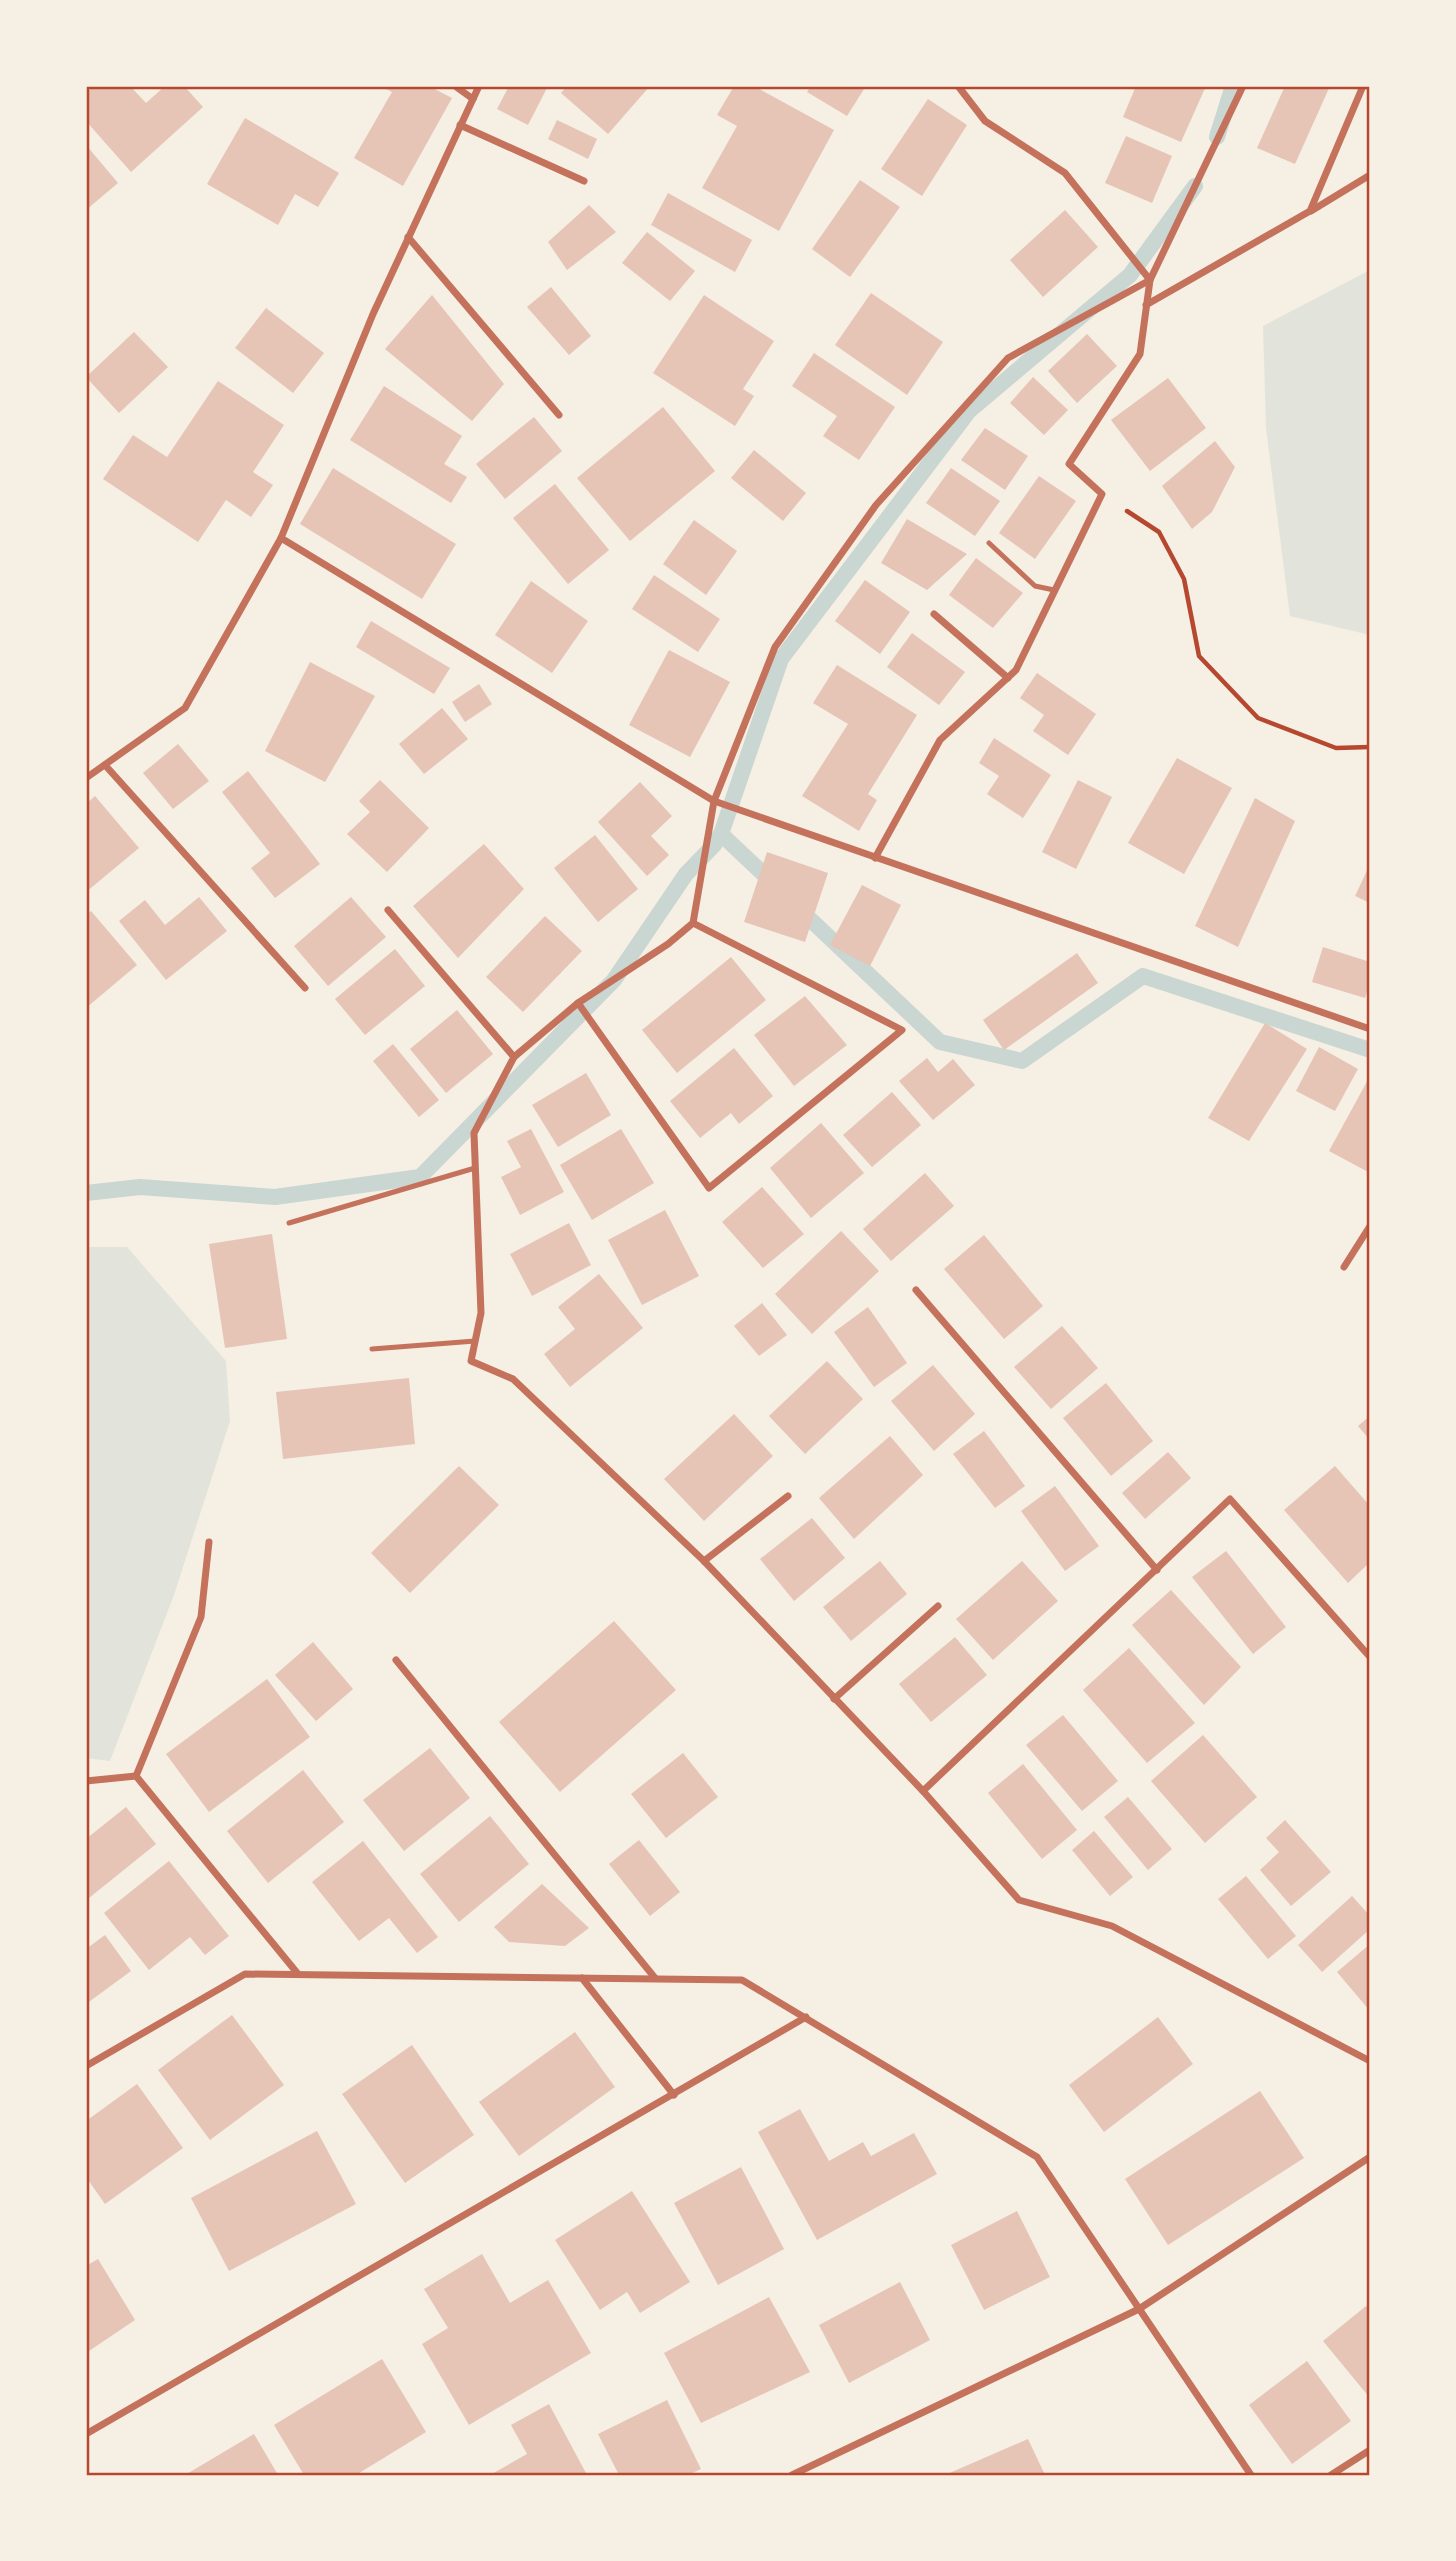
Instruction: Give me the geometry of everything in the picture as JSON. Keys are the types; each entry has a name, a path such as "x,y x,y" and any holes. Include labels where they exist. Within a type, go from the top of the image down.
{"street":[{"path":"455,86 472,99"},
{"path":"86,778 185,708 281,538 373,314 479,86"},
{"path":"958,86 985,121 1065,173 1150,280"},
{"path":"875,858 940,740 1016,670 1101,494 1069,464 1140,354 1150,280 1243,86"},
{"path":"1310,211 1363,86"},
{"path":"460,125 584,181"},
{"path":"1146,305 1370,175"},
{"path":"408,237 559,415"},
{"path":"1150,280 1008,358 876,505 775,647 714,801 692,923 668,944 579,1003 514,1057 474,1133 481,1313 471,1361 513,1380 704,1561 923,1791 1020,1900 1112,1926 1370,2061"},
{"path":"281,538 714,801 1370,1029"},
{"path":"934,614 1008,678"},
{"path":"105,765 305,988"},
{"path":"388,910 514,1057"},
{"path":"579,1003 709,1188 902,1030 692,923"},
{"path":"1344,1268 1370,1226"},
{"path":"916,1290 1157,1570"},
{"path":"704,1561 788,1496"},
{"path":"923,1791 1230,1499 1370,1657"},
{"path":"136,1776 201,1617 209,1542"},
{"path":"834,1699 937,1606"},
{"path":"396,1660 654,1978"},
{"path":"86,1781 136,1776"},
{"path":"136,1776 299,1974"},
{"path":"86,2066 245,1974 742,1980 1037,2157 1251,2475"},
{"path":"582,1978 674,2095"},
{"path":"86,2434 806,2017"},
{"path":"792,2475 1139,2309 1370,2157"},
{"path":"1331,2475 1370,2450"}],"lane":[{"path":"989,543 1035,586 1054,590"},
{"path":"289,1223 475,1168"},
{"path":"372,1349 475,1341"}],"path":[{"path":"1101,494 1158,532 1184,579 1199,656 1258,718 1336,748 1370,747"}],"shaded area":[{"path":"1370,270 1370,635 1290,616 1266,428 1263,326"},
{"path":"86,1247 127,1247 226,1361 230,1421 174,1595 110,1761 86,1758"}],"building":[{"path":"94,86 130,86 146,103 165,86 184,86 203,107 131,172 86,121 86,93"},
{"path":"380,86 429,86 452,98 403,186 354,158 392,92"},
{"path":"509,86 548,86 528,125 497,109"},
{"path":"567,86 650,86 608,134 561,93"},
{"path":"734,86 754,86 834,130 779,231 702,188 737,126 717,115"},
{"path":"811,86 866,86 847,116 807,92"},
{"path":"1136,86 1206,86 1181,142 1123,117"},
{"path":"1285,86 1330,86 1295,164 1257,148"},
{"path":"928,99 967,125 922,196 881,169"},
{"path":"245,118 339,173 318,207 295,194 278,225 207,184"},
{"path":"557,120 597,139 588,159 548,139"},
{"path":"1126,136 1172,156 1152,203 1105,183"},
{"path":"86,145 118,183 86,210"},
{"path":"860,180 900,207 850,277 812,249"},
{"path":"668,193 752,240 735,272 651,225"},
{"path":"589,205 616,232 567,270 548,242"},
{"path":"1065,210 1098,247 1043,297 1010,260"},
{"path":"647,232 695,271 670,301 622,263"},
{"path":"551,287 591,336 569,355 527,307"},
{"path":"871,293 943,342 907,395 835,345"},
{"path":"432,295 504,384 472,421 385,349"},
{"path":"704,295 774,341 743,389 754,396 735,426 653,373"},
{"path":"266,308 324,353 293,393 235,348"},
{"path":"134,332 168,367 119,413 86,377"},
{"path":"1087,334 1117,366 1077,403 1048,371"},
{"path":"814,353 895,407 859,460 823,436 837,416 792,386"},
{"path":"1033,377 1068,410 1044,435 1010,403"},
{"path":"1168,378 1206,428 1150,471 1111,420"},
{"path":"218,381 284,425 253,472 273,485 251,517 226,500 198,542 103,479 133,435 167,457"},
{"path":"384,386 462,436 444,464 467,477 451,503 350,440"},
{"path":"663,407 715,471 630,541 577,478"},
{"path":"534,417 562,451 505,499 476,464"},
{"path":"985,428 1028,456 1005,490 961,460"},
{"path":"1215,441 1235,467 1212,512 1192,529 1162,486"},
{"path":"754,450 806,493 783,521 731,478"},
{"path":"333,468 456,544 422,599 300,524"},
{"path":"951,468 1000,501 975,536 926,503"},
{"path":"1039,476 1076,501 1035,559 999,533"},
{"path":"555,484 609,550 568,584 513,518"},
{"path":"907,519 967,554 927,590 881,563"},
{"path":"694,520 737,551 706,595 663,564"},
{"path":"976,558 1023,593 993,628 949,595"},
{"path":"654,575 720,619 698,652 632,609"},
{"path":"865,580 910,612 880,654 835,621"},
{"path":"531,581 588,621 552,673 495,635"},
{"path":"371,621 450,668 434,694 356,647"},
{"path":"912,633 965,672 939,705 887,667"},
{"path":"669,650 730,682 690,757 629,725"},
{"path":"310,662 375,696 325,782 265,751"},
{"path":"837,665 917,715 868,794 877,800 859,831 802,796 848,724 813,703"},
{"path":"1037,673 1096,714 1068,755 1033,731 1044,715 1020,698"},
{"path":"479,684 492,704 465,722 452,702"},
{"path":"442,708 468,739 424,774 399,744"},
{"path":"994,738 1051,775 1023,818 987,794 999,776 979,763"},
{"path":"178,744 209,781 173,809 143,773"},
{"path":"1177,758 1232,788 1184,874 1128,843"},
{"path":"248,771 320,864 275,898 251,868 270,853 222,792"},
{"path":"380,780 429,828 387,872 347,834 370,812 359,801"},
{"path":"1078,780 1112,797 1076,869 1042,852"},
{"path":"640,782 672,816 651,836 669,855 647,876 598,822"},
{"path":"95,796 139,848 86,892 86,804"},
{"path":"1255,798 1295,821 1238,947 1195,926"},
{"path":"595,835 638,889 598,922 554,868"},
{"path":"484,844 524,889 458,958 413,906"},
{"path":"767,852 828,873 805,942 744,922"},
{"path":"1370,864 1370,903 1355,896"},
{"path":"862,885 901,905 870,966 830,945"},
{"path":"199,897 227,931 166,980 119,921 145,900 165,925"},
{"path":"351,897 386,937 328,986 294,946"},
{"path":"91,911 137,965 86,1008 86,915"},
{"path":"545,916 582,951 523,1012 486,977"},
{"path":"1323,947 1370,962 1370,981 1365,998 1312,982"},
{"path":"395,949 425,986 365,1035 335,999"},
{"path":"1077,953 1098,983 1004,1050 983,1020"},
{"path":"731,957 766,1000 677,1073 642,1030"},
{"path":"805,996 847,1045 794,1086 754,1035"},
{"path":"457,1010 493,1054 446,1093 410,1049"},
{"path":"1265,1023 1307,1049 1249,1141 1208,1118"},
{"path":"393,1044 439,1100 419,1117 373,1061"},
{"path":"1319,1047 1358,1069 1335,1111 1296,1091"},
{"path":"734,1048 773,1096 739,1124 731,1113 700,1138 670,1101"},
{"path":"927,1058 938,1072 953,1059 975,1085 933,1120 899,1081"},
{"path":"586,1073 611,1115 558,1147 532,1105"},
{"path":"1370,1076 1370,1173 1329,1151"},
{"path":"892,1092 921,1125 872,1167 843,1135"},
{"path":"821,1123 864,1173 811,1218 770,1168"},
{"path":"531,1129 564,1192 520,1215 501,1177 521,1167 507,1141"},
{"path":"621,1129 654,1183 592,1220 560,1165"},
{"path":"925,1173 954,1206 891,1261 863,1229"},
{"path":"762,1187 804,1234 763,1268 722,1222"},
{"path":"665,1210 699,1276 642,1305 608,1240"},
{"path":"569,1223 591,1265 532,1296 510,1254"},
{"path":"841,1231 879,1271 812,1334 775,1294"},
{"path":"272,1234 287,1339 225,1348 209,1244"},
{"path":"984,1235 1043,1306 1004,1339 944,1269"},
{"path":"599,1274 643,1328 570,1387 544,1354 575,1329 558,1307"},
{"path":"762,1303 787,1335 759,1356 734,1326"},
{"path":"868,1307 907,1363 874,1387 834,1332"},
{"path":"1062,1326 1098,1368 1051,1409 1014,1367"},
{"path":"827,1361 863,1399 805,1454 769,1416"},
{"path":"933,1365 975,1414 934,1451 891,1401"},
{"path":"409,1378 415,1444 283,1459 276,1392"},
{"path":"1106,1383 1153,1441 1111,1476 1063,1418"},
{"path":"734,1414 773,1456 704,1521 664,1479"},
{"path":"1370,1416 1370,1440 1358,1426"},
{"path":"984,1431 1025,1486 995,1508 953,1454"},
{"path":"890,1436 923,1475 854,1539 819,1498"},
{"path":"1168,1452 1191,1478 1145,1519 1122,1493"},
{"path":"459,1466 499,1505 410,1593 371,1553"},
{"path":"1335,1466 1370,1506 1370,1562 1348,1583 1284,1510"},
{"path":"1055,1486 1099,1546 1065,1571 1021,1511"},
{"path":"812,1518 845,1558 794,1601 760,1559"},
{"path":"1226,1551 1286,1627 1253,1654 1192,1577"},
{"path":"880,1561 907,1594 851,1641 823,1607"},
{"path":"1022,1561 1058,1601 993,1660 956,1619"},
{"path":"1171,1590 1241,1667 1204,1705 1132,1625"},
{"path":"614,1621 676,1690 560,1792 499,1722"},
{"path":"955,1637 987,1675 931,1722 899,1684"},
{"path":"313,1642 353,1689 316,1721 275,1675"},
{"path":"1129,1648 1195,1723 1147,1763 1083,1690"},
{"path":"267,1679 310,1737 209,1812 166,1754"},
{"path":"1063,1715 1118,1781 1082,1811 1026,1745"},
{"path":"1203,1735 1257,1797 1205,1843 1151,1781"},
{"path":"430,1748 470,1798 404,1851 363,1800"},
{"path":"683,1753 718,1797 666,1838 631,1794"},
{"path":"1023,1764 1077,1830 1042,1859 988,1793"},
{"path":"303,1770 344,1822 268,1883 227,1831"},
{"path":"1128,1797 1172,1849 1148,1870 1104,1817"},
{"path":"126,1807 156,1844 89,1898 86,1893 86,1839"},
{"path":"490,1816 529,1864 459,1922 420,1874"},
{"path":"1285,1820 1331,1872 1291,1906 1260,1870 1279,1852 1266,1838"},
{"path":"1094,1831 1133,1877 1110,1896 1072,1850"},
{"path":"639,1840 680,1892 650,1916 609,1864"},
{"path":"363,1841 438,1937 417,1953 389,1918 359,1941 312,1882"},
{"path":"169,1861 229,1936 205,1955 190,1937 149,1970 104,1913"},
{"path":"1246,1876 1296,1936 1268,1959 1218,1899"},
{"path":"542,1884 589,1928 565,1946 509,1942 494,1927"},
{"path":"1352,1896 1370,1916 1370,1929 1322,1972 1298,1945"},
{"path":"105,1935 131,1971 86,2004 86,1949"},
{"path":"1370,1944 1370,2011 1337,1972"},
{"path":"232,2015 284,2085 210,2140 158,2070"},
{"path":"1158,2017 1193,2064 1104,2132 1069,2085"},
{"path":"575,2032 615,2087 519,2156 479,2102"},
{"path":"412,2045 474,2135 405,2183 342,2094"},
{"path":"137,2084 183,2148 105,2204 86,2177 86,2121"},
{"path":"1260,2091 1304,2158 1168,2245 1125,2179"},
{"path":"800,2109 829,2161 863,2142 871,2156 914,2133 937,2174 817,2240 758,2132"},
{"path":"317,2131 356,2204 229,2271 191,2198"},
{"path":"741,2167 784,2249 718,2285 674,2203"},
{"path":"632,2191 690,2282 640,2313 627,2292 600,2310 555,2240"},
{"path":"1017,2211 1050,2277 984,2310 951,2245"},
{"path":"482,2254 510,2303 548,2280 591,2353 469,2425 422,2344 448,2328 424,2289"},
{"path":"98,2259 135,2320 86,2353 86,2266"},
{"path":"900,2282 930,2340 849,2383 819,2325"},
{"path":"769,2297 810,2372 701,2423 664,2353"},
{"path":"1366,2306 1370,2311 1370,2398 1323,2341"},
{"path":"382,2359 426,2432 356,2475 304,2475 274,2425"},
{"path":"1307,2361 1351,2421 1292,2464 1249,2405"},
{"path":"667,2400 701,2469 688,2475 619,2475 598,2434"},
{"path":"549,2404 587,2475 490,2475 527,2454 511,2425"},
{"path":"254,2434 278,2475 185,2475"},
{"path":"1028,2439 1045,2475 945,2475"}],"waterway":[{"path":"1217,137 1233,86"},
{"path":"86,1193 140,1187 275,1197 420,1177 614,980 686,874 714,845 721,834 781,659 969,411 1130,275 1195,186"},
{"path":"721,834 775,885"},
{"path":"796,906 940,1042 1022,1061 1143,976 1370,1050"}]}
